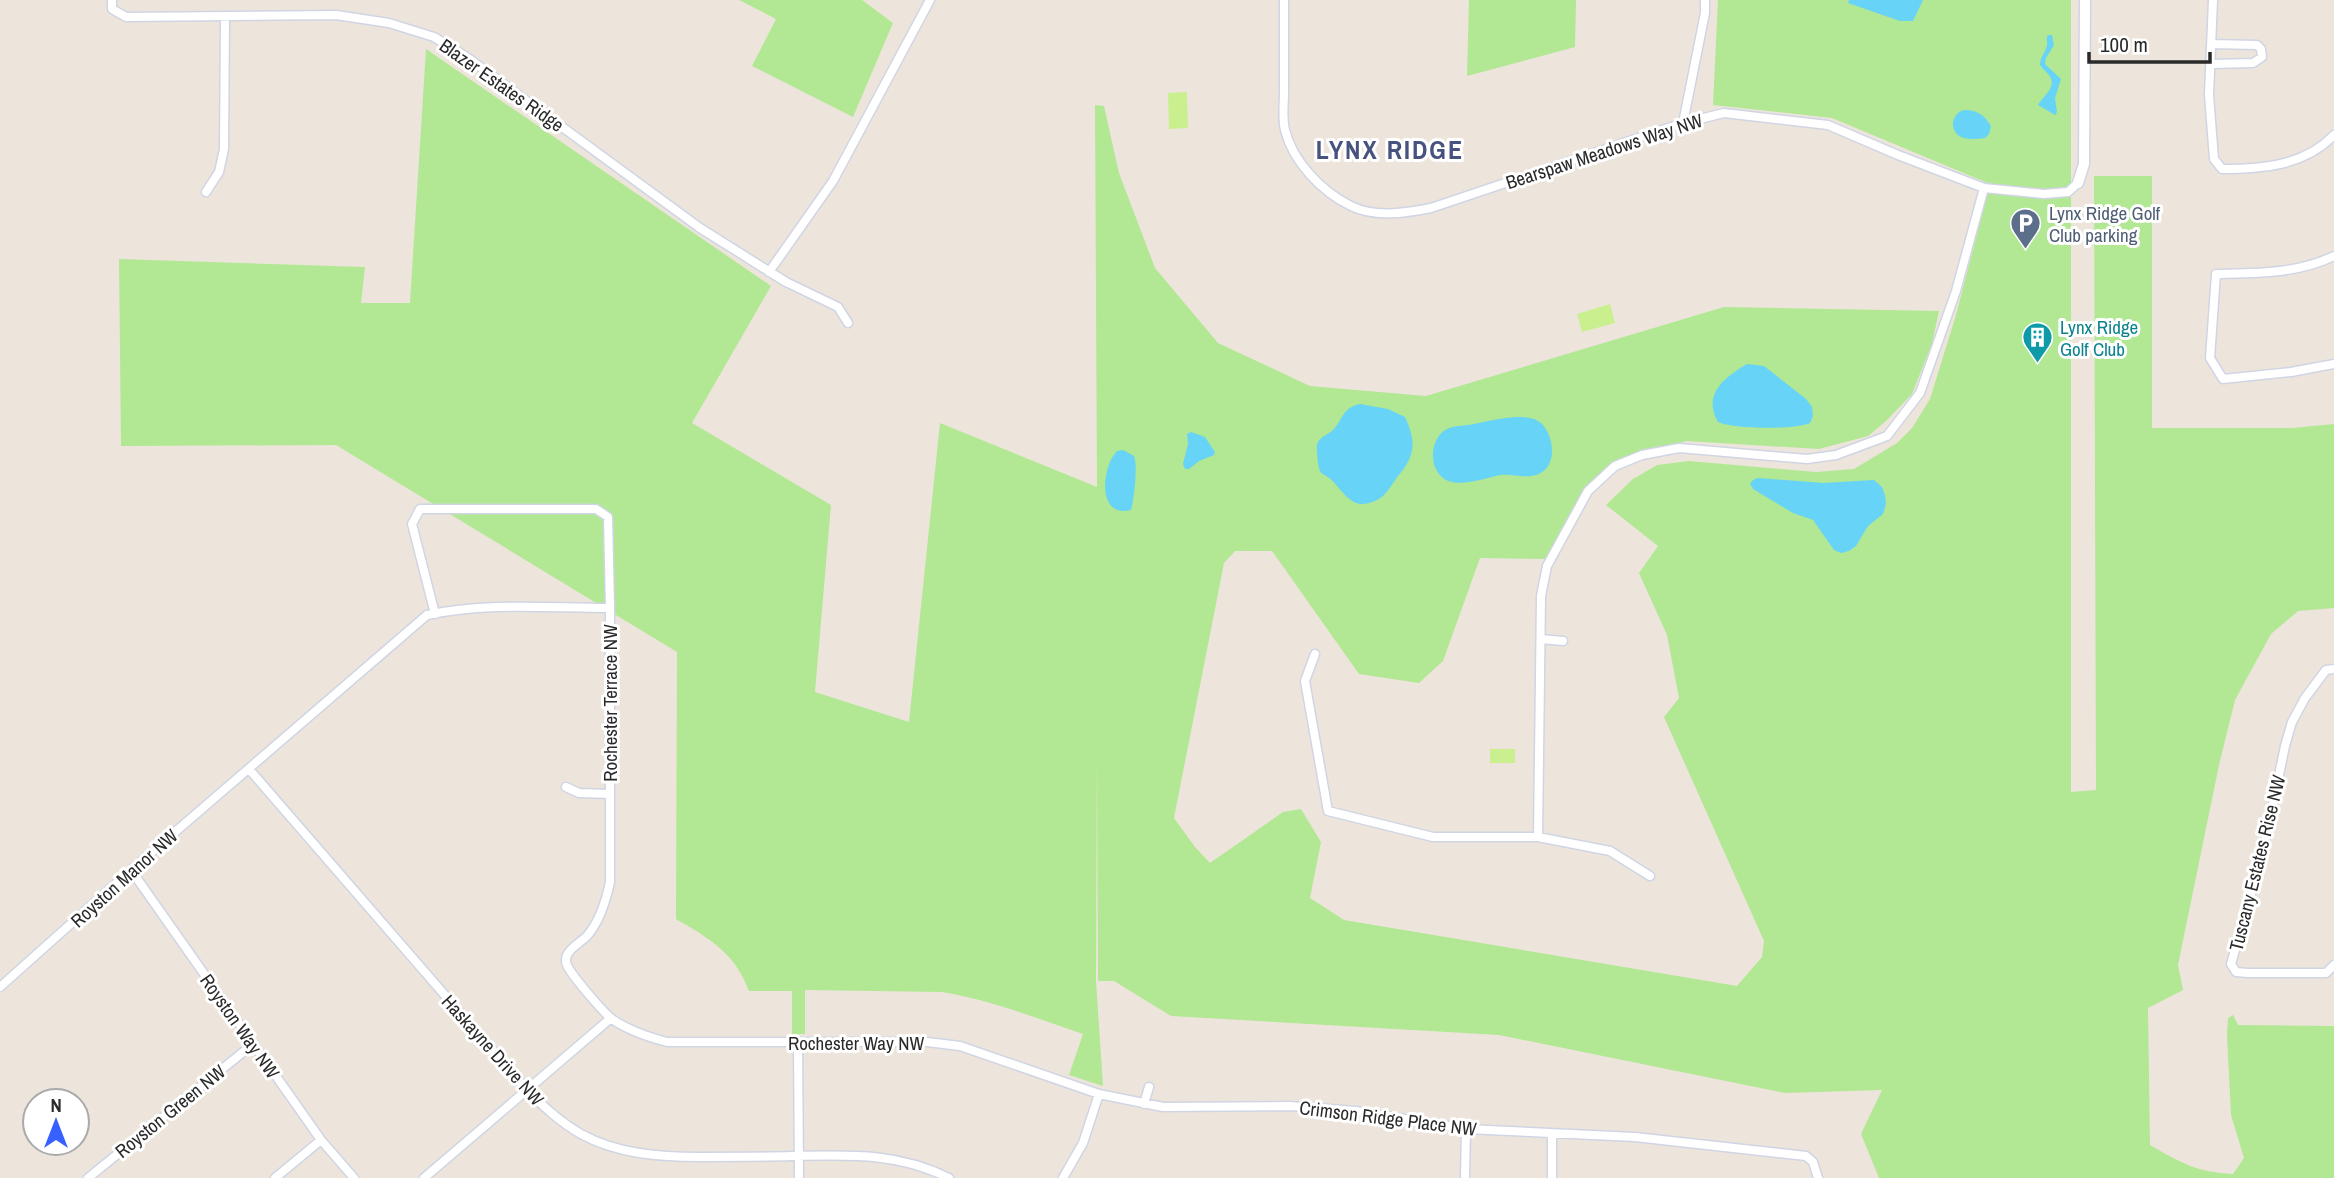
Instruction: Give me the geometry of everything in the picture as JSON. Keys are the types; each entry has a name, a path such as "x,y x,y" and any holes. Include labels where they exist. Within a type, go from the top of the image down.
{"street":[{"path":"769,272 833,181 930,0"},
{"name":"Bearspaw Meadows Way NW","path":"1284,0 1285,128 1294,153 1311,176 1352,207 1382,213 1409,213 1430,208 1683,123 1724,113 1828,125 1984,188 2044,194 2068,192 2078,183"},
{"path":"1683,123 1705,13 1704,0"},
{"path":"2078,183 2084,164 2085,0"},
{"path":"2213,0 2209,95 2214,159 2222,169 2277,166 2316,150 2334,135"},
{"name":"Blazer Estates Ridge","path":"112,5 126,17 336,15 389,23 434,37 468,58 700,228 769,272 838,307 848,323"},
{"path":"206,192 219,172 224,149 225,18"},
{"path":"2211,64 2253,63 2262,57 2262,49 2256,46 2212,44"},
{"path":"1538,838 1541,596 1547,566 1588,491 1615,466 1642,455 1679,448 1807,459 1836,455 1887,436 1920,393 1956,291 1984,188"},
{"path":"2334,256 2316,265 2276,272 2216,274 2210,358 2223,379 2291,372 2334,363"},
{"path":"435,614 412,524 420,509 596,509 608,517 610,608"},
{"name":"Rochester Terrace NW","path":"249,769 427,615 459,608 610,608 610,881 607,900 600,916 588,935 569,951 566,958 567,966 611,1018"},
{"path":"1541,639 1563,641"},
{"path":"1315,654 1305,681 1328,811 1433,837 1538,838 1609,851 1650,876"},
{"name":"Tuscany Estates Rise NW","path":"2334,669 2326,670 2305,698 2292,722 2263,852 2231,964 2236,972 2248,973 2326,973 2334,965"},
{"name":"Royston Manor NW","path":"0,987 249,769"},
{"name":"Haskayne Drive NW","path":"249,769 527,1090 554,1117 583,1135 642,1154 683,1157 857,1154 893,1158 931,1169 949,1178"},
{"path":"566,787 579,793 610,794"},
{"name":"Royston Way NW","path":"131,870 321,1140 354,1178"},
{"path":"424,1178 611,1018"},
{"name":"Rochester Way NW","path":"611,1018 636,1033 667,1042 928,1042 960,1046 1099,1094"},
{"path":"798,1042 799,1178"},
{"name":"Royston Green NW","path":"88,1178 253,1044"},
{"path":"1144,1104 1149,1087"},
{"path":"1063,1178 1083,1143 1099,1094"},
{"name":"Crimson Ridge Place NW","path":"1099,1094 1163,1107 1290,1106 1356,1111 1466,1129 1648,1138 1800,1155 1811,1159 1818,1178"},
{"path":"1465,1178 1466,1129"},
{"path":"1552,1134 1552,1178"},
{"path":"275,1178 321,1140"}],"green space":[{"path":"739,0 862,0 893,23 853,117 752,66 776,19"},
{"path":"1469,0 1576,0 1575,47 1467,76"},
{"path":"1718,0 2071,0 2071,792 2096,790 2094,176 2152,176 2152,428 2292,428 2334,424 2334,608 2298,611 2271,634 2235,700 2178,965 2183,990 2148,1008 2150,1145 2189,1166 2220,1173 2233,1174 2244,1158 2231,1115 2228,1018 2233,1015 2238,1025 2334,1026 2334,1178 1879,1178 1861,1134 1882,1090 1785,1093 1499,1035 1171,1016 1114,981 1098,981 1097,752 1096,981 1103,1086 1069,1075 1083,1034 960,995 942,992 805,990 805,1034 792,1034 792,991 749,991 736,967 720,948 676,919 677,652 336,445 121,446 119,259 365,267 361,303 410,303 426,49 771,286 692,423 831,505 815,692 909,722 940,423 1097,487 1095,105 1104,106 1119,173 1155,268 1218,343 1310,386 1426,396 1724,307 1939,311 1932,344 1912,394 1868,436 1819,449 1687,441 1649,449 1618,462 1587,494 1548,559 1480,558 1443,661 1419,683 1359,674 1272,551 1235,551 1224,563 1174,818 1210,863 1283,812 1301,809 1321,842 1310,898 1344,920 1737,986 1762,957 1764,941 1664,717 1679,698 1667,635 1639,573 1658,546 1606,505 1633,479 1657,465 1689,461 1816,472 1854,469 1897,443 1912,428 1930,399 1956,315 1990,184 1832,118 1713,105"},
{"path":"1187,92 1188,128 1169,129 1168,93"},
{"path":"1610,304 1615,323 1582,332 1577,314"},
{"path":"1490,749 1515,749 1515,763 1490,763"}],"water":[{"path":"1849,0 1923,0 1913,21 1900,21 1848,3"},
{"path":"2048,35 2052,35 2054,45 2045,64 2061,79 2055,98 2055,115 2038,105 2052,83 2040,65"},
{"path":"1964,110 1977,112 1991,126 1985,138 1967,139 1954,130 1954,118"},
{"path":"1747,364 1764,366 1806,399 1812,407 1813,416 1810,423 1764,428 1718,422 1713,403 1718,387"},
{"path":"1360,404 1388,409 1405,417 1412,441 1408,461 1389,490 1380,498 1364,504 1354,502 1322,474 1317,448 1319,440 1334,429 1347,410"},
{"path":"1516,417 1538,421 1549,435 1552,450 1545,470 1530,476 1501,475 1458,483 1442,478 1435,466 1433,454 1442,432 1457,426"},
{"path":"1191,432 1205,437 1215,452 1214,455 1185,469 1183,464 1188,444 1187,434"},
{"path":"1123,450 1134,456 1136,474 1131,510 1120,511 1112,507 1105,490 1112,458 1117,451"},
{"path":"1758,478 1824,483 1874,480 1882,487 1886,504 1883,514 1868,526 1856,546 1841,553 1834,550 1813,520 1793,513 1753,489 1750,484"}],"place":[{"name":"Lynx Ridge Golf Club parking","path":"2026,251"},
{"name":"Lynx Ridge Golf Club","path":"2037,365"}],"district":[{"name":"LYNX RIDGE","path":"1390,150"}]}
